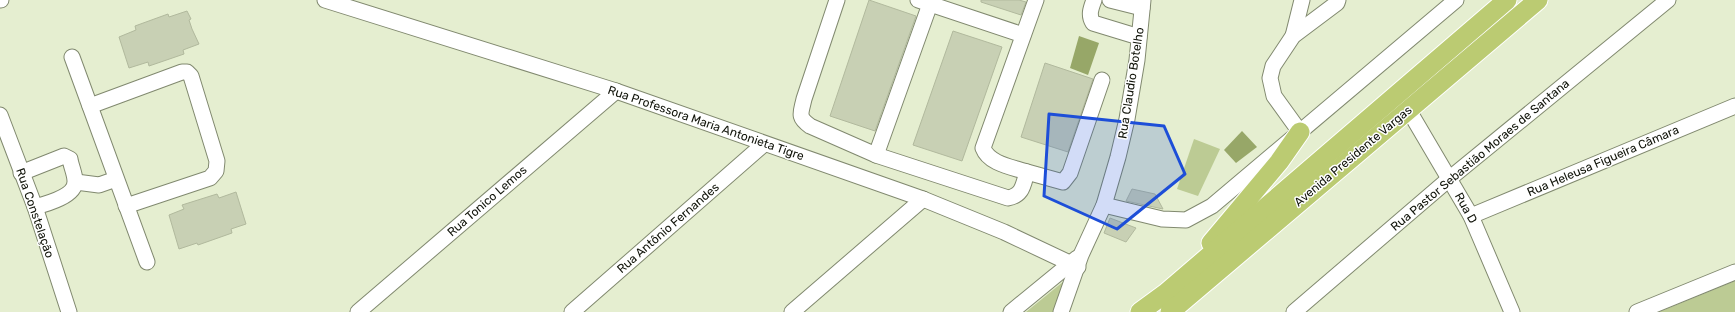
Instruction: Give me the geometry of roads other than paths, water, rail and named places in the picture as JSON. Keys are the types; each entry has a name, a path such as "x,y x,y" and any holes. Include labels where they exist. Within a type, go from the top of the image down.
{"main road":[{"name":"Avenida Presidente Vargas","path":"1140,312 1183,279 1507,0"},
{"name":"Avenida Presidente Vargas","path":"1170,312 1538,0"},
{"path":"1183,279 1279,162 1300,132"}],"street":[{"name":"Rua Professora Maria Antonieta Tigre","path":"326,0 616,91 923,199 1077,262"},
{"path":"837,0 800,116 802,121 810,126 876,154 1008,198 1015,197 1020,192 1027,172"},
{"path":"1036,0 983,148 985,155 1000,164 1063,182 1070,173 1102,80"},
{"path":"1094,0 1090,13 1090,19 1093,23 1139,37"},
{"path":"1110,0 1143,4"},
{"path":"1294,36 1302,0"},
{"path":"1300,132 1274,96 1270,78 1273,66 1294,36 1338,0"},
{"path":"1104,205 1162,219 1186,220 1212,206 1456,0"},
{"name":"Rua Pastor Sebastião Moraes de Santana","path":"1294,312 1449,179 1668,0"},
{"path":"876,154 924,2 1023,35"},
{"name":"Rua Claudio Botelho","path":"1061,312 1077,262 1104,205 1127,120 1143,4"},
{"path":"72,57 147,262"},
{"path":"90,106 182,72 186,72 191,76 217,161 216,171 210,178 126,206"},
{"name":"Rua Tonico Lemos","path":"358,312 616,91"},
{"name":"Rua Heleusa Figueira Câmara","path":"1471,216 1735,106"},
{"name":"Rua D","path":"1408,109 1471,216 1512,312"},
{"name":"Rua Constelação","path":"0,115 34,207 69,312"},
{"name":"Rua Antônio Fernandes","path":"572,312 764,144"},
{"path":"22,173 64,156 70,159 76,182 73,188 65,196 34,207"},
{"path":"76,182 99,185 116,179"},
{"path":"792,312 923,199"},
{"path":"1011,312 1077,262"},
{"path":"1637,312 1735,272"}]}
